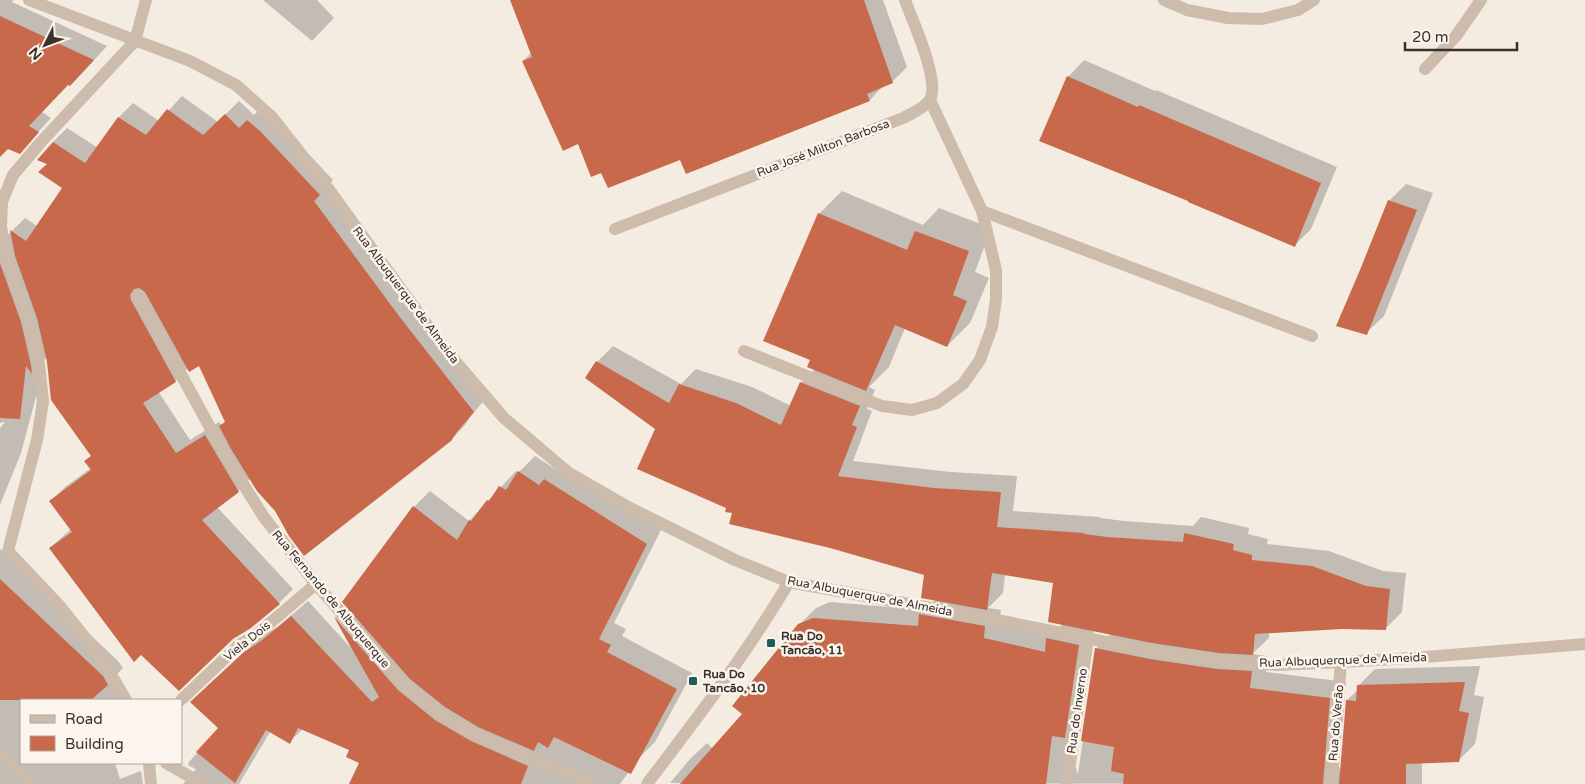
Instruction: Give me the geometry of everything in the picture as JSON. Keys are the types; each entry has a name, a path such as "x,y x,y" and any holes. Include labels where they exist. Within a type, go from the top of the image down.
{"street":[{"name":"Rua Albuquerque de Almeida","path":"29,0 190,61 236,85 272,117 330,191 443,347 504,418 569,473 628,507 726,555 788,582 1151,651 1218,661 1277,665 1413,658 1585,644"},
{"path":"125,699 102,659 59,605 4,546 37,440 43,402 40,364 29,320 7,258 0,227 2,202 12,175 135,41 146,0"},
{"path":"744,351 882,406 912,410 938,403 962,384 980,360 992,327 996,299 996,270 982,211 930,100 933,92 932,76 905,0"},
{"path":"1164,0 1187,10 1228,18 1262,19 1298,10 1314,0"},
{"path":"1425,69 1456,36 1481,0"},
{"name":"Rua José Milton Barbosa","path":"615,229 903,118 922,108 930,100"},
{"path":"982,211 1312,336"},
{"name":"Rua Fernando de Albuquerque","path":"138,296 224,453 263,516 316,584 404,685 440,714 474,734 595,784"},
{"path":"648,784 771,612 788,582"},
{"name":"Viela Dois","path":"182,699 239,645 256,635 316,584"},
{"name":"Rua do Inverno","path":"1067,784 1088,638"},
{"name":"Rua do Verão","path":"1331,784 1341,662"},
{"path":"0,754 30,784"},
{"path":"149,764 152,784"},
{"path":"168,764 203,784"}],"building":[{"path":"510,0 864,0 893,83 867,94 870,101 686,174 680,160 608,188 601,173 591,177 578,144 563,151 522,61 532,57"},
{"path":"0,16 94,60 29,126 39,132 20,154 8,149 0,157"},
{"path":"1067,76 1321,183 1295,247 1188,201 1039,141"},
{"path":"167,109 203,135 225,114 239,128 247,120 260,131 320,195 314,201 399,316 474,412 451,441 304,556 289,536 275,511 257,491 231,449 219,426 225,422 199,366 189,372 145,292 139,288 134,289 130,295 131,300 176,382 143,403 176,453 205,435 239,492 202,520 280,604 251,628 233,639 179,691 141,655 134,662 49,548 72,532 49,501 91,470 84,461 91,456 51,400 47,362 37,318 15,256 10,230 26,241 62,188 38,172 47,164 37,160 53,142 85,163 118,117 146,135"},
{"path":"1388,200 1417,210 1367,335 1336,326"},
{"path":"818,213 907,250 915,231 969,251 953,295 967,301 947,347 895,325 866,391 807,367 810,360 763,341"},
{"path":"0,263 21,322 31,365 32,374 26,366 20,419 0,418"},
{"path":"596,361 669,403 679,384 736,403 781,425 800,382 860,406 852,425 857,427 838,476 934,488 1001,492 997,527 1183,542 1184,533 1234,544 1233,550 1252,555 1252,560 1312,566 1366,586 1390,589 1386,630 1341,629 1255,634 1253,655 1219,653 1152,643 1048,622 1053,583 992,573 987,610 921,598 924,575 830,548 729,524 732,513 725,512 726,508 637,469 655,429 585,378"},
{"path":"518,471 539,485 544,479 647,544 599,639 611,645 607,652 677,689 631,774 554,737 548,748 538,742 534,751 478,727 445,707 410,679 342,602 413,506 457,540 469,520 471,521 487,500 489,501 499,486 506,490"},
{"path":"0,579 103,676 108,685 92,699 0,700"},
{"path":"919,614 985,626 984,638 1045,652 1046,638 1079,645 1065,738 1052,736 1046,784 680,784 742,714 732,706 798,624 813,618 918,626"},
{"path":"291,616 372,702 379,697 334,617 398,690 435,720 471,741 528,766 521,784 349,784 359,763 346,757 349,750 298,728 290,744 266,730 235,783 196,752 218,728 190,702 244,652 261,641"},
{"path":"1095,648 1150,659 1217,669 1252,671 1250,688 1330,698 1323,784 1123,784 1124,774 1111,771 1114,747 1081,741"},
{"path":"1465,682 1459,711 1469,713 1459,762 1406,764 1406,784 1339,784 1346,700 1356,701 1357,685"}],"place":[{"name":"Rua Do Tancão, 11","path":"771,643"},
{"name":"Rua Do Tancão, 10","path":"693,681"}]}
